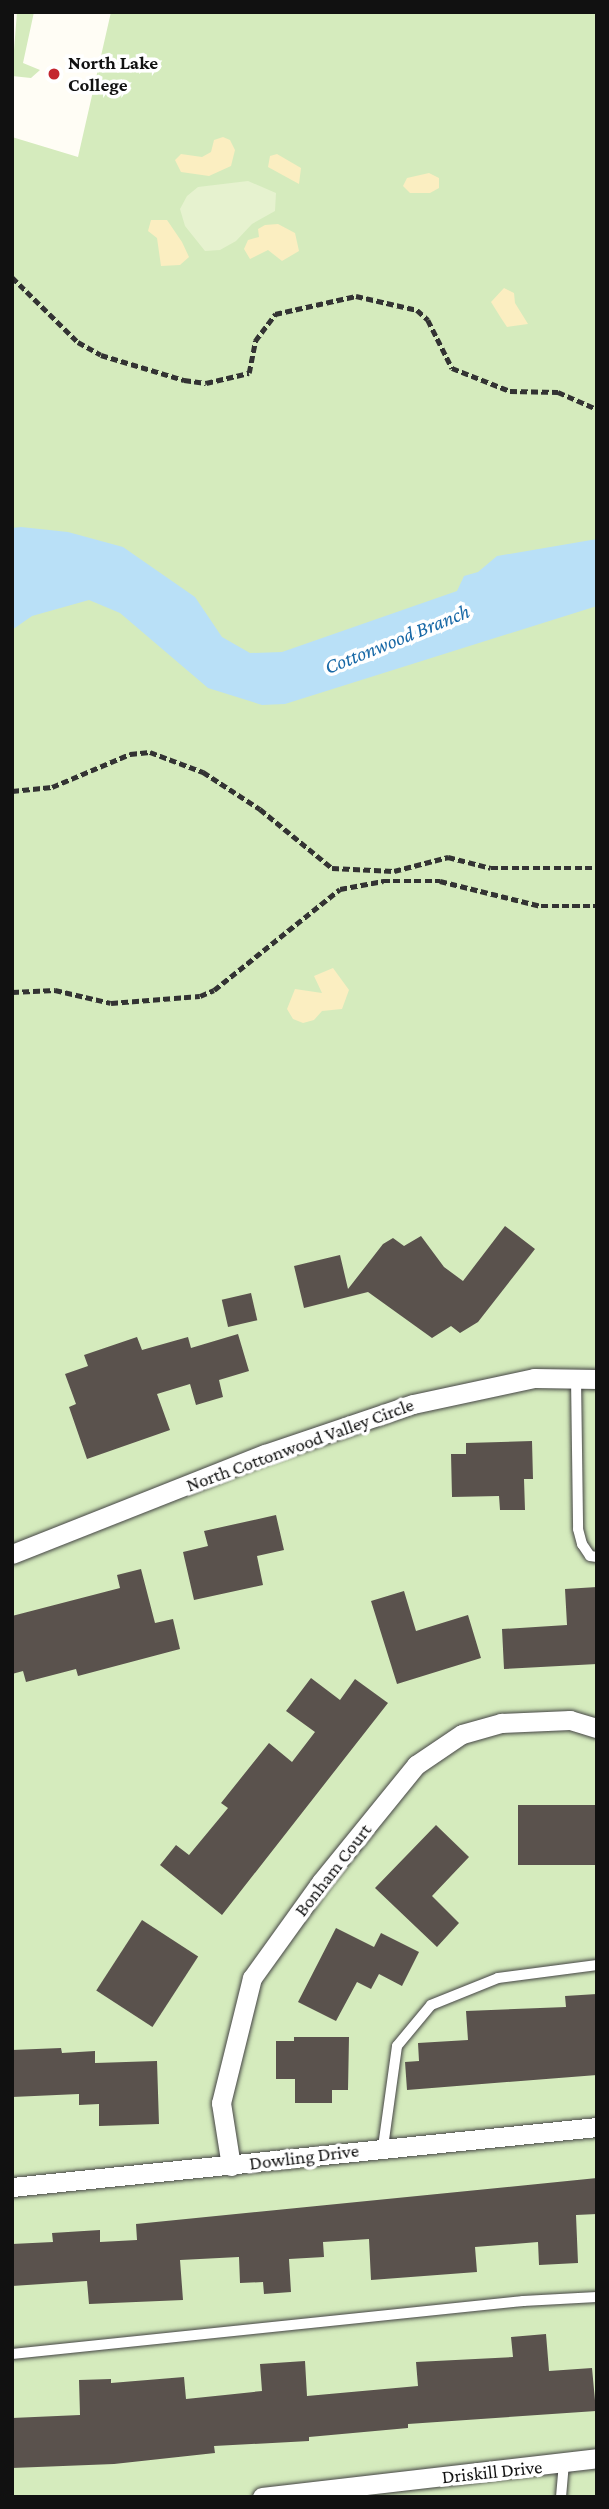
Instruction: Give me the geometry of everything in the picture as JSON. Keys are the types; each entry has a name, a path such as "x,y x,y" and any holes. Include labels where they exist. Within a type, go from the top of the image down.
{"street":[{"name":"North Cottonwood Valley Circle","path":"12,1554 265,1454 413,1404 488,1385 576,1377 597,1379"},
{"name":"Bonham Court","path":"231,2166 221,2102 252,1978 321,1882 416,1765 462,1734 501,1723 570,1720 597,1728"},
{"name":"Dowling Drive","path":"12,2187 597,2127"},
{"name":"Driskill Drive","path":"262,2497 564,2464 597,2458"}],"lane":[{"path":"576,1377 578,1529 582,1544 590,1556 597,1557"},
{"path":"383,2147 397,2046 431,2005 498,1979 597,1965"},
{"path":"12,2354 523,2301 597,2297"},
{"path":"561,2497 564,2464"}],"path":[{"path":"248,12 272,12"},
{"path":"12,277 78,342 101,355 184,380 206,383 249,373 255,341 275,314 356,296 417,310 428,320 452,368 510,391 558,392 597,409"},
{"path":"12,791 52,787 130,754 150,751 202,772 260,809 332,867 394,871 448,857 491,868 597,868"},
{"path":"12,992 55,990 111,1003 200,996 214,990 340,889 373,882 440,881 541,905 597,906"}],"green space":[{"path":"17,12 34,12 23,63 40,70 31,78 12,76"},
{"path":"111,12 597,12 597,2497 12,2497 12,137 78,157"},
{"path":"248,181 276,193 275,211 252,224 236,241 220,250 205,251 185,226 180,209 187,196 198,187"}],"sand":[{"path":"223,137 230,140 235,150 231,166 209,176 181,172 175,160 181,154 202,157 211,152 214,140"},
{"path":"277,154 301,168 299,184 268,167 270,156"},
{"path":"429,173 439,178 439,188 430,193 410,193 403,186 407,178"},
{"path":"151,220 167,220 182,242 189,257 180,265 161,266 157,238 148,231"},
{"path":"278,224 295,233 299,251 282,261 268,250 250,259 244,249 248,240 259,237 258,229 265,225"},
{"path":"504,288 514,293 515,303 528,324 507,327 501,318 491,302"},
{"path":"333,968 349,990 342,1009 322,1011 314,1020 303,1023 293,1019 287,1009 295,989 322,993 314,976"}],"water":[{"name":"Cottonwood Branch","path":"12,528 68,532 123,547 195,597 222,637 250,653 282,652 457,591 464,576 478,572 497,556 597,539 597,606 285,704 262,705 208,688 120,613 89,600 32,616 12,630"}],"building":[{"path":"505,1226 535,1249 478,1322 460,1333 451,1326 432,1338 368,1292 304,1308 294,1266 340,1255 348,1289 383,1244 393,1238 404,1246 421,1236 444,1267 463,1281"},
{"path":"251,1293 257,1320 228,1327 222,1300"},
{"path":"238,1334 249,1371 219,1380 223,1397 196,1405 190,1384 157,1394 170,1430 87,1459 69,1407 76,1404 65,1374 88,1366 84,1355 137,1337 142,1350 188,1337 191,1348"},
{"path":"532,1441 533,1479 524,1479 525,1510 500,1510 499,1496 452,1497 451,1454 466,1454 466,1443"},
{"path":"276,1515 284,1550 257,1556 263,1585 194,1600 183,1552 208,1546 204,1531"},
{"path":"141,1569 155,1623 173,1619 180,1649 78,1676 76,1669 26,1682 23,1671 12,1674 12,1616 120,1588 117,1575"},
{"path":"597,1587 597,1664 504,1669 502,1629 567,1625 565,1589"},
{"path":"404,1591 416,1631 468,1615 481,1658 397,1684 371,1601"},
{"path":"311,1678 340,1700 355,1679 388,1703 222,1915 160,1865 176,1845 189,1855 228,1808 221,1803 269,1743 292,1762 315,1732 286,1711"},
{"path":"518,1805 597,1805 597,1865 518,1865"},
{"path":"436,1825 469,1857 432,1896 459,1923 437,1947 375,1888"},
{"path":"142,1920 198,1956 152,2027 96,1990"},
{"path":"336,1928 374,1947 381,1933 419,1952 402,1986 379,1974 371,1989 357,1982 336,2021 298,2002"},
{"path":"597,1994 597,2075 407,2090 405,2062 419,2061 418,2043 468,2040 466,2011 566,2007 565,1996"},
{"path":"294,2037 349,2037 348,2090 332,2090 332,2103 295,2103 295,2079 276,2079 276,2041 294,2041"},
{"path":"61,2048 62,2053 95,2051 95,2063 157,2061 159,2124 99,2126 99,2104 79,2105 79,2094 12,2097 12,2050"},
{"path":"597,2178 597,2214 576,2215 578,2263 539,2265 538,2242 475,2247 477,2272 371,2280 369,2239 323,2242 324,2257 289,2259 291,2292 264,2294 263,2282 240,2283 239,2257 180,2260 183,2300 89,2304 87,2281 12,2286 12,2244 53,2242 52,2233 100,2230 100,2242 137,2240 136,2224"},
{"path":"546,2334 549,2371 592,2368 596,2411 408,2424 408,2428 309,2437 309,2441 214,2446 215,2453 114,2464 12,2468 12,2418 80,2415 79,2380 111,2379 111,2383 184,2377 186,2399 262,2391 260,2364 305,2361 307,2396 418,2386 416,2362 513,2357 511,2337"}],"place":[{"name":"North Lake College","path":"54,74"}]}
